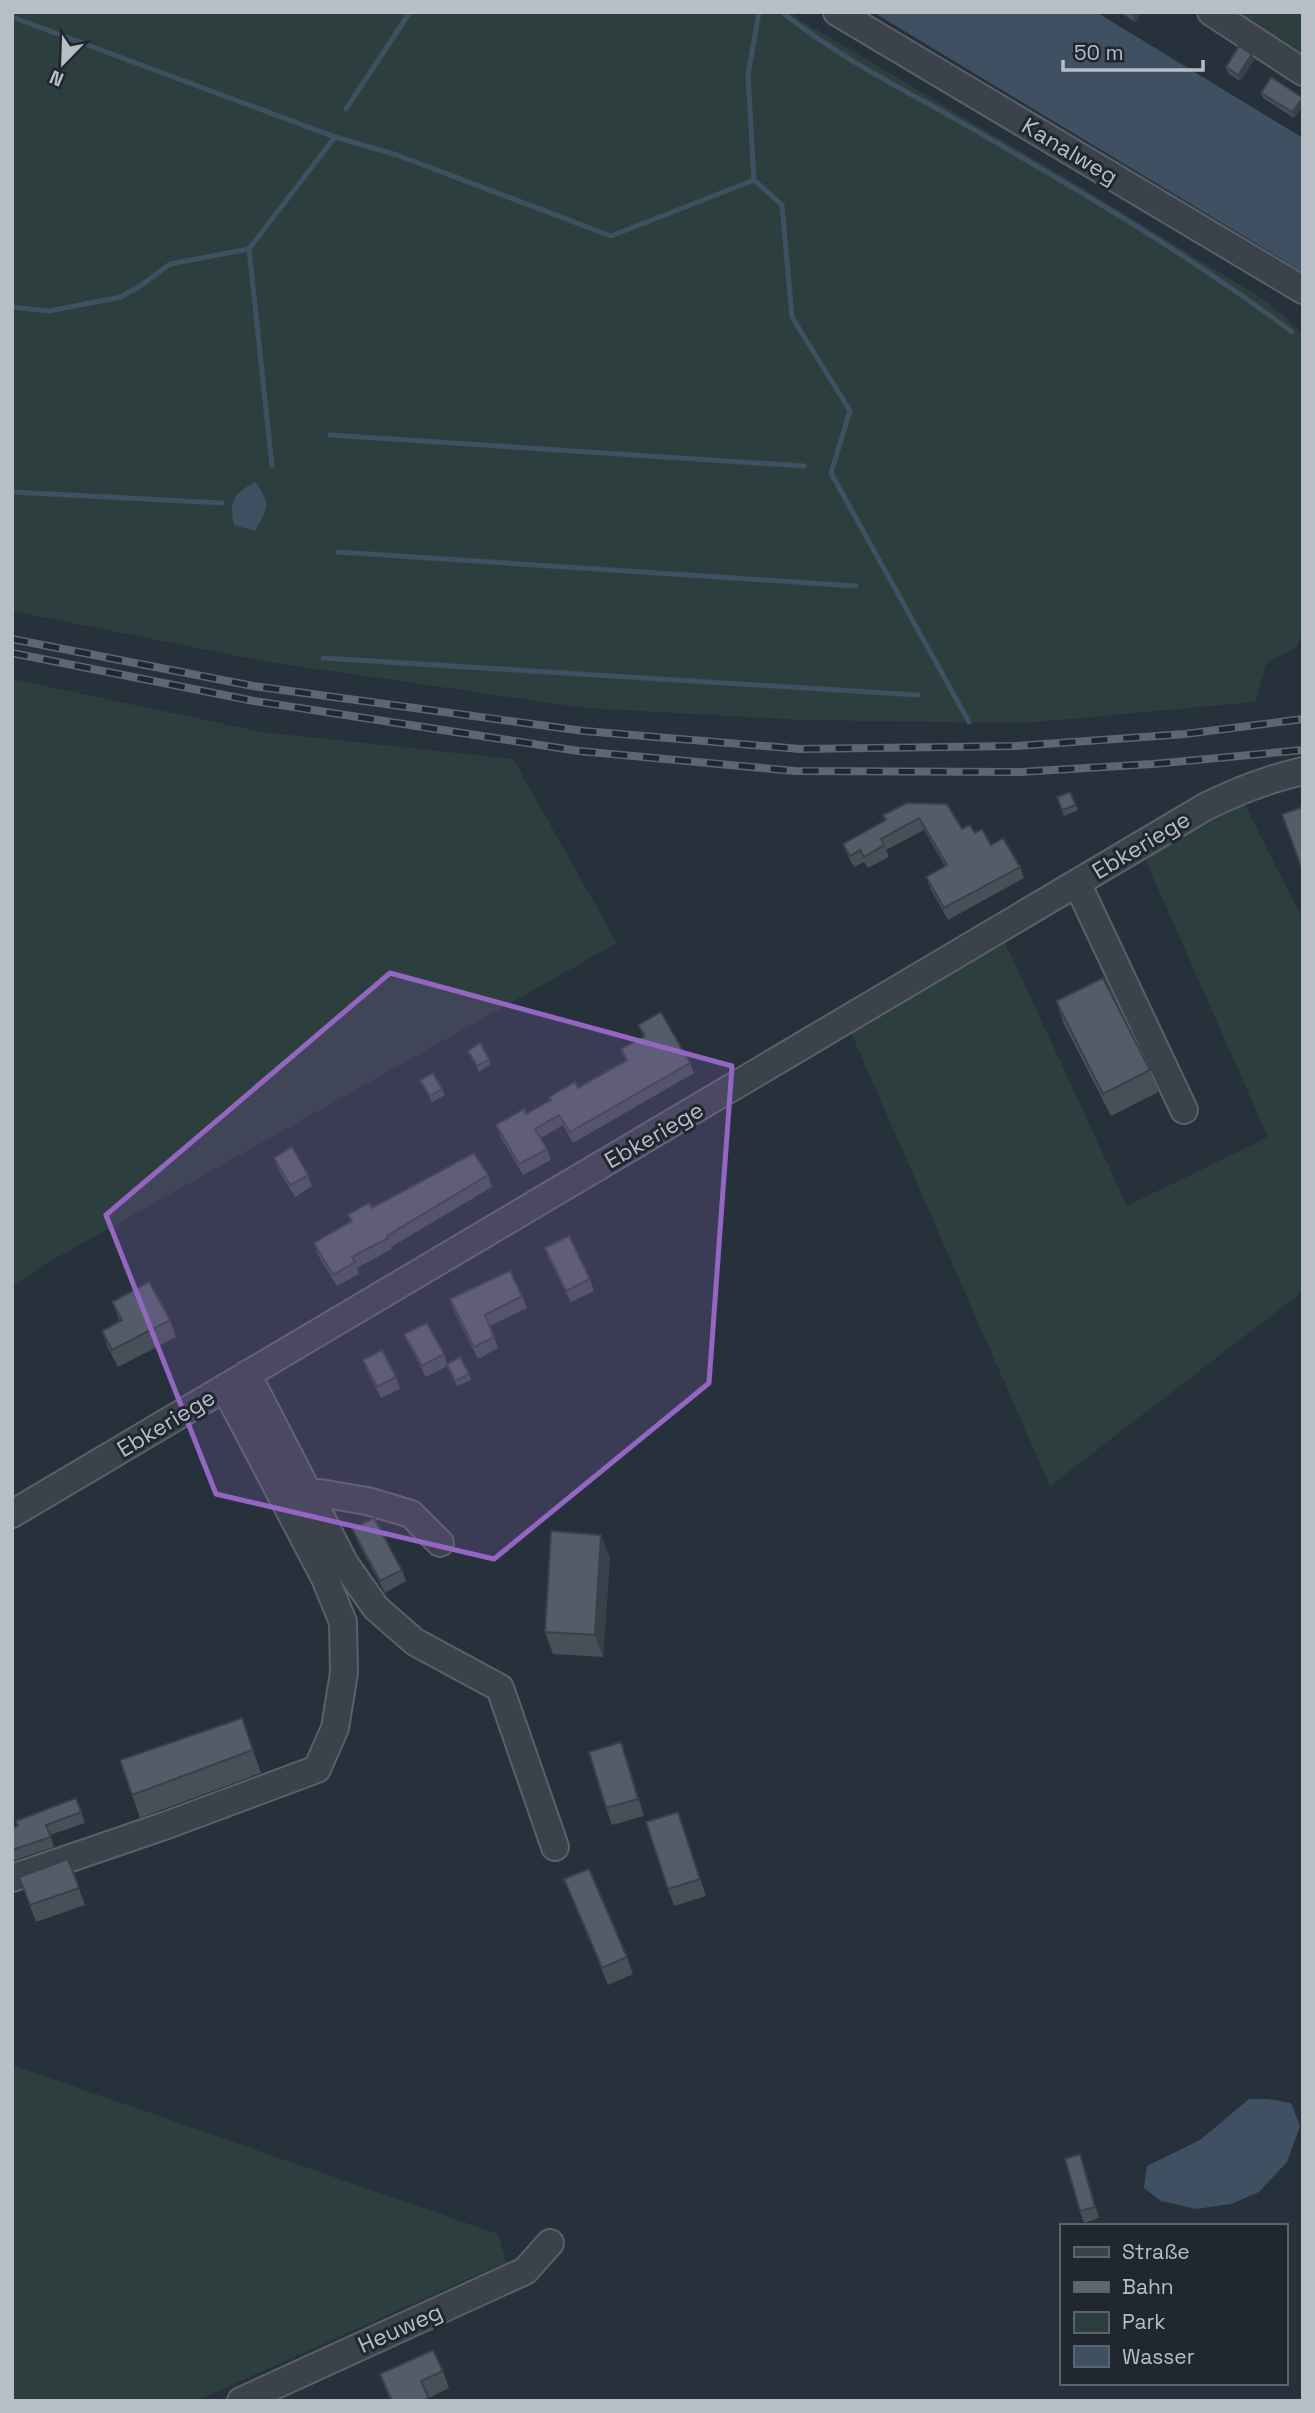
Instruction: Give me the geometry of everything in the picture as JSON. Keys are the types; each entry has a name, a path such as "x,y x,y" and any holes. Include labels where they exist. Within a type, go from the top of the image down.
{"street":[{"name":"Kanalweg","path":"837,12 1303,290"},
{"path":"1212,12 1303,72"},
{"name":"Ebkeriege","path":"12,1514 1205,807 1242,789 1303,771"},
{"path":"1077,883 1184,1110"},
{"path":"247,1374 345,1563 376,1608 415,1642 500,1688 555,1847"},
{"path":"12,1878 167,1825 317,1769 335,1728 344,1673 343,1622 325,1578 225,1388"},
{"path":"310,1496 320,1493 367,1501 411,1514 440,1544"},
{"name":"Heuweg","path":"241,2401 279,2393 525,2271 550,2243"}],"highlighted area":[{"path":"390,973 732,1066 709,1383 494,1559 216,1494 106,1215"}],"green space":[{"path":"12,12 792,12 800,20 1071,181 1269,303 1303,334 1303,627 1297,647 1267,662 1255,702 1025,723 803,720 586,708 262,661 12,611"},
{"path":"1226,12 1303,12 1303,63"},
{"path":"12,679 262,732 513,759 617,943 42,1266 12,1287"},
{"path":"1244,803 1303,920 1303,1291 1050,1486 851,1033 1004,940 1127,1206 1268,1137 1145,859"},
{"path":"12,2065 498,2234 506,2262 196,2401 12,2401"}],"water":[{"path":"873,12 1096,12 1303,138 1303,272"},
{"path":"255,482 264,496 266,506 255,531 234,525 232,510 237,495"},
{"path":"1249,2099 1291,2103 1300,2126 1287,2162 1259,2192 1231,2204 1196,2209 1161,2201 1144,2188 1147,2166 1200,2140"}],"building":[{"path":"1239,46 1252,54 1238,75 1226,67"},
{"path":"1271,77 1303,98 1292,112 1261,93"},
{"path":"1070,792 1076,805 1062,810 1057,797"},
{"path":"907,803 947,804 962,829 970,825 975,833 982,829 991,845 1003,838 1020,867 944,908 926,877 947,865 919,818 881,839 884,845 864,857 860,850 850,856 843,844 886,820 883,815"},
{"path":"1303,807 1303,872 1282,814"},
{"path":"1103,978 1150,1070 1103,1094 1056,1001"},
{"path":"661,1012 690,1063 570,1132 559,1115 535,1129 547,1149 519,1164 496,1125 524,1109 526,1114 575,1082 578,1088 627,1060 621,1049 645,1036 638,1025"},
{"path":"480,1043 489,1059 477,1066 468,1051"},
{"path":"433,1073 442,1089 430,1096 420,1080"},
{"path":"292,1147 308,1175 290,1185 274,1158"},
{"path":"474,1153 488,1175 387,1236 388,1238 352,1257 355,1262 333,1275 314,1243 352,1221 348,1215 369,1203 372,1208"},
{"path":"569,1236 590,1279 566,1291 545,1248"},
{"path":"510,1271 522,1296 485,1315 494,1337 474,1347 450,1299"},
{"path":"149,1282 170,1320 112,1350 102,1331 122,1320 112,1302"},
{"path":"427,1323 444,1354 422,1366 404,1334"},
{"path":"382,1350 396,1377 377,1387 363,1360"},
{"path":"460,1357 469,1374 455,1381 447,1364"},
{"path":"374,1518 402,1570 380,1581 352,1529"},
{"path":"551,1531 601,1535 595,1635 545,1632"},
{"path":"242,1718 253,1750 132,1795 120,1760"},
{"path":"621,1742 638,1799 606,1808 589,1752"},
{"path":"76,1798 81,1812 46,1825 51,1837 12,1850 12,1828 18,1826 16,1821"},
{"path":"678,1812 700,1879 668,1889 646,1822"},
{"path":"68,1859 79,1888 30,1905 19,1877"},
{"path":"589,1869 627,1957 602,1968 564,1879"},
{"path":"1080,2154 1095,2207 1080,2211 1065,2159"},
{"path":"433,2350 443,2371 421,2381 429,2398 423,2401 392,2401 380,2374"}],"waterway":[{"path":"346,109 410,12"},
{"path":"759,12 748,75 754,180 782,205 792,317 850,411 831,473 969,722"},
{"path":"782,12 851,60 1136,226 1215,277 1292,332"},
{"path":"12,17 335,137 397,155 611,236 754,180"},
{"path":"272,466 249,249 335,137"},
{"path":"12,307 49,311 121,297 170,264 249,249"},
{"path":"330,435 804,466"},
{"path":"12,492 222,503"},
{"path":"338,552 856,586"},
{"path":"323,658 918,695"}],"railway":[{"path":"12,639 253,686 584,731 800,749 1016,746 1185,734 1303,719"},
{"path":"12,653 254,701 579,751 795,771 1020,772 1153,764 1303,750"}]}
